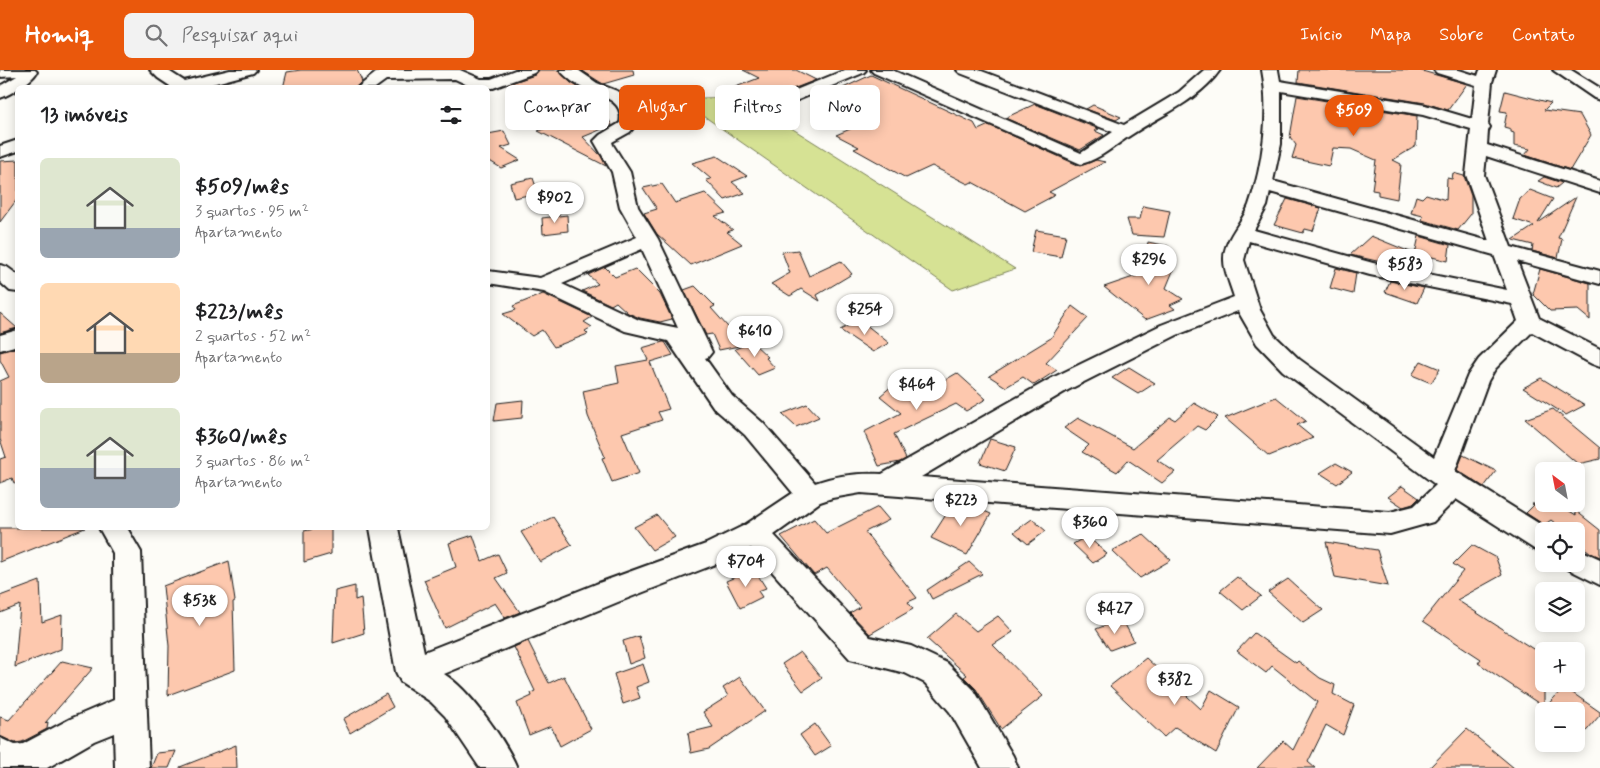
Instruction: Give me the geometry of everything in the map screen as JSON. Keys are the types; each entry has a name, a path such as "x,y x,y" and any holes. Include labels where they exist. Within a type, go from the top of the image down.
{"street":[{"path":"0,72 22,70 29,72 27,76 0,92"},
{"path":"158,70 176,85"},
{"path":"187,85 248,70"},
{"path":"367,85 380,72 458,74 479,84 493,83 529,70"},
{"path":"568,70 593,87 608,90 616,95 628,113 630,119 627,126 603,141 621,172 629,207 648,239 723,402"},
{"path":"800,94 858,70"},
{"path":"879,70 1081,159 1092,156 1125,131 1200,84 1212,70"},
{"path":"1442,70 1486,76 1476,175 1478,186 1530,322 1600,359"},
{"path":"1560,70 1600,95"},
{"path":"976,71 1125,131"},
{"path":"1482,127 1425,110 1271,77 1274,111 1272,144 1258,206 1239,240 1234,260 1249,310 1265,339 1290,365 1447,480 1535,535"},
{"path":"0,152 15,146"},
{"path":"1479,148 1600,187"},
{"path":"1263,184 1600,278"},
{"path":"1243,233 1370,269 1520,299"},
{"path":"542,284 648,239"},
{"path":"0,271 15,284"},
{"path":"493,282 542,284 632,326 676,335 723,402 754,429 810,495"},
{"path":"886,485 1060,384 1169,330 1246,300"},
{"path":"412,672 607,593 716,552 755,533 810,495 830,488 861,483 1390,524 1423,514 1447,480 1476,381 1487,364 1530,322"},
{"path":"0,343 15,338"},
{"path":"115,530 127,552 129,710 132,768"},
{"path":"384,530 412,672 443,691 457,704 500,768"},
{"path":"755,533 861,649 911,660 936,673 962,701 1001,768"},
{"path":"1585,565 1600,573"},
{"path":"0,756 10,762 26,761 82,730 129,710"}],"green space":[{"path":"705,98 715,98 715,124 705,117"},
{"path":"724,130 794,130 1015,269 953,290"}],"building":[{"path":"301,70 357,70 362,81 358,85 284,85 287,72"},
{"path":"539,70 558,70 575,85 508,84 535,75"},
{"path":"581,70 633,70 634,75 603,84"},
{"path":"743,70 796,70 816,80 800,86 741,85 759,78"},
{"path":"1299,70 1419,70 1467,84 1448,110 1425,103 1298,82"},
{"path":"871,75 974,123 978,130 989,125 1080,166 1096,160 1105,162 1049,192 1055,195 1025,211 972,182 968,184 932,166 906,178 854,149 859,147 836,135 848,130 880,130 880,85 850,85"},
{"path":"1505,91 1551,103 1544,110 1580,115 1591,135 1570,170 1525,155 1530,149 1514,146 1514,133 1511,132 1511,129 1504,127 1507,112 1500,111"},
{"path":"1297,96 1417,116 1416,146 1393,160 1401,164 1397,199 1378,195 1378,191 1372,190 1376,160 1351,149 1333,148 1329,166 1292,158 1296,145 1290,137"},
{"path":"1035,104 1099,129 1095,131 1104,135 1080,150 1005,118"},
{"path":"1093,105 1121,117 1116,120 1086,109"},
{"path":"600,130 583,137 601,156 606,166 538,131"},
{"path":"504,131 511,145 501,148 520,160 501,168 490,161 490,134"},
{"path":"717,156 747,176 732,182 745,193 725,200 706,180 711,179 692,163"},
{"path":"15,160 15,202 0,222 0,161"},
{"path":"1453,173 1464,176 1471,196 1471,214 1458,230 1422,220 1423,216 1411,213 1416,196 1422,198 1426,194 1446,200 1447,178 1452,179"},
{"path":"1544,177 1562,183 1556,188 1538,181"},
{"path":"533,178 538,193 514,198 510,183"},
{"path":"662,184 675,203 705,193 726,213 715,216 733,230 727,232 742,244 691,265 657,234 644,213 657,209 643,188"},
{"path":"1530,190 1553,199 1538,223 1576,197 1558,238 1562,239 1558,258 1532,251 1533,245 1513,240 1534,226 1513,219 1520,199"},
{"path":"1287,199 1321,208 1313,231 1305,229 1303,233 1274,225"},
{"path":"1143,206 1170,211 1164,237 1132,235 1127,219 1140,219"},
{"path":"567,215 568,231 543,234 542,218"},
{"path":"1036,230 1066,235 1061,257 1031,252"},
{"path":"1371,236 1415,254 1419,236 1450,245 1448,261 1432,257 1430,273 1350,255"},
{"path":"1148,242 1168,246 1165,263 1171,264 1168,270 1173,271 1166,288 1183,299 1170,305 1175,309 1145,320 1104,287 1142,274"},
{"path":"798,250 809,276 841,261 852,274 817,295 820,301 801,289 790,296 771,284 790,273 782,252"},
{"path":"605,267 615,277 635,269 660,294 672,319 660,322 640,318 628,313 616,302 611,305 582,291 598,284 588,275"},
{"path":"1336,268 1356,273 1353,294 1330,288"},
{"path":"1540,269 1590,283 1590,320 1578,310 1550,311 1533,294"},
{"path":"1390,281 1424,288 1417,303 1385,292"},
{"path":"695,286 715,306 711,308 744,345 719,350 712,334 706,335 684,290"},
{"path":"543,294 592,317 584,322 592,327 585,331 588,334 554,347 542,330 532,336 503,314 516,310 513,306"},
{"path":"1072,306 1088,318 1046,363 1057,370 1034,385 1023,377 1006,387 989,376 1051,338"},
{"path":"0,313 15,326 15,329 0,333"},
{"path":"860,320 889,343 873,352 840,330"},
{"path":"665,342 673,355 650,362 669,409 658,412 662,420 622,433 639,473 612,482 602,458 605,457 588,416 583,391 619,383 616,366 648,360 642,348"},
{"path":"752,342 768,357 766,358 775,368 758,375 735,349"},
{"path":"15,348 14,483 12,478 0,483 0,459 6,457 0,439 0,381 9,377 0,360 0,352"},
{"path":"1421,361 1440,369 1431,383 1412,375"},
{"path":"1129,367 1155,383 1138,394 1112,378"},
{"path":"957,373 986,399 966,411 956,404 894,434 906,459 879,466 864,432 901,413 880,396 906,374 909,377 913,374 933,387"},
{"path":"1541,378 1585,405 1566,415 1523,388"},
{"path":"1276,397 1306,421 1297,425 1313,438 1269,456 1225,418"},
{"path":"523,400 522,418 494,421 497,403"},
{"path":"1194,403 1218,417 1205,430 1197,426 1157,460 1175,472 1162,483 1128,460 1117,472 1082,452 1089,445 1064,428 1078,418 1133,448 1170,417 1175,420"},
{"path":"807,404 819,417 796,427 782,414"},
{"path":"1553,409 1600,448 1600,459 1585,462 1576,462 1525,419"},
{"path":"990,439 1016,447 1005,471 980,463"},
{"path":"1463,455 1496,471 1484,487 1457,470"},
{"path":"1336,463 1352,472 1337,484 1320,473"},
{"path":"1402,486 1419,498 1413,504 1403,507 1388,497"},
{"path":"954,502 979,504 977,508 991,514 967,555 931,538"},
{"path":"1532,504 1535,504 1535,512 1571,512 1576,515 1577,512 1600,530 1600,557 1585,548 1585,522 1554,522 1551,520 1540,522 1526,513 1534,505"},
{"path":"878,507 889,520 865,532 917,598 908,602 913,609 870,634 850,613 860,607 827,568 814,575 781,536 814,519 826,533"},
{"path":"657,515 675,537 652,550 634,527"},
{"path":"553,517 572,545 540,562 521,532"},
{"path":"1032,519 1046,531 1028,544 1014,532"},
{"path":"0,528 15,528 15,530 80,530 0,562"},
{"path":"331,530 331,554 304,562 304,531"},
{"path":"1143,534 1171,560 1140,578 1112,551"},
{"path":"473,535 482,561 498,554 507,573 496,578 520,612 505,618 495,603 445,628 424,580 456,567 449,543"},
{"path":"1087,536 1107,554 1093,563 1073,544"},
{"path":"1326,542 1377,550 1388,586 1335,577"},
{"path":"1472,545 1496,558 1502,575 1457,600 1535,650 1535,692 1544,692 1544,702 1536,702 1478,663 1481,659 1423,621 1463,571 1453,564"},
{"path":"229,561 235,601 233,602 235,670 168,695 169,646 163,586"},
{"path":"969,562 982,574 932,599 927,590"},
{"path":"754,569 766,588 758,591 762,597 740,608 726,581"},
{"path":"1237,577 1261,596 1243,610 1220,591"},
{"path":"1288,579 1323,610 1303,623 1268,592"},
{"path":"40,581 42,622 62,615 61,649 15,667 20,605 0,613 0,596"},
{"path":"355,586 355,600 361,598 364,633 333,643 335,591"},
{"path":"956,614 976,631 998,616 1013,632 993,645 1043,696 1001,729 976,689 964,677 967,675 927,639"},
{"path":"1122,619 1134,641 1110,650 1096,629"},
{"path":"1254,633 1296,663 1298,661 1320,678 1335,685 1333,694 1354,705 1343,735 1326,725 1308,762 1315,768 1257,768 1283,741 1293,750 1317,702 1272,666 1266,673 1237,651"},
{"path":"639,636 645,658 629,664 623,641"},
{"path":"528,641 549,683 564,676 591,729 560,746 551,726 529,735 517,703 532,696 531,693 535,691 514,647"},
{"path":"800,652 822,678 803,691 782,664"},
{"path":"1146,658 1201,709 1211,690 1239,707 1216,753 1175,727 1164,737 1110,686"},
{"path":"62,661 93,668 45,723 48,722 47,729 22,742 15,743 0,736 0,717 9,720"},
{"path":"643,664 649,682 636,687 640,698 623,704 614,674"},
{"path":"740,677 765,711 709,749 691,753 688,733 713,727 703,712 728,696 723,688"},
{"path":"1559,692 1571,692 1600,712 1600,715 1585,732 1585,702 1550,702"},
{"path":"386,694 393,707 350,733 343,719"},
{"path":"815,724 831,746 815,756 800,735"},
{"path":"1467,729 1514,768 1429,768"},
{"path":"236,745 237,768 180,768 180,767"},
{"path":"176,751 169,768 151,768 157,753"}]}
